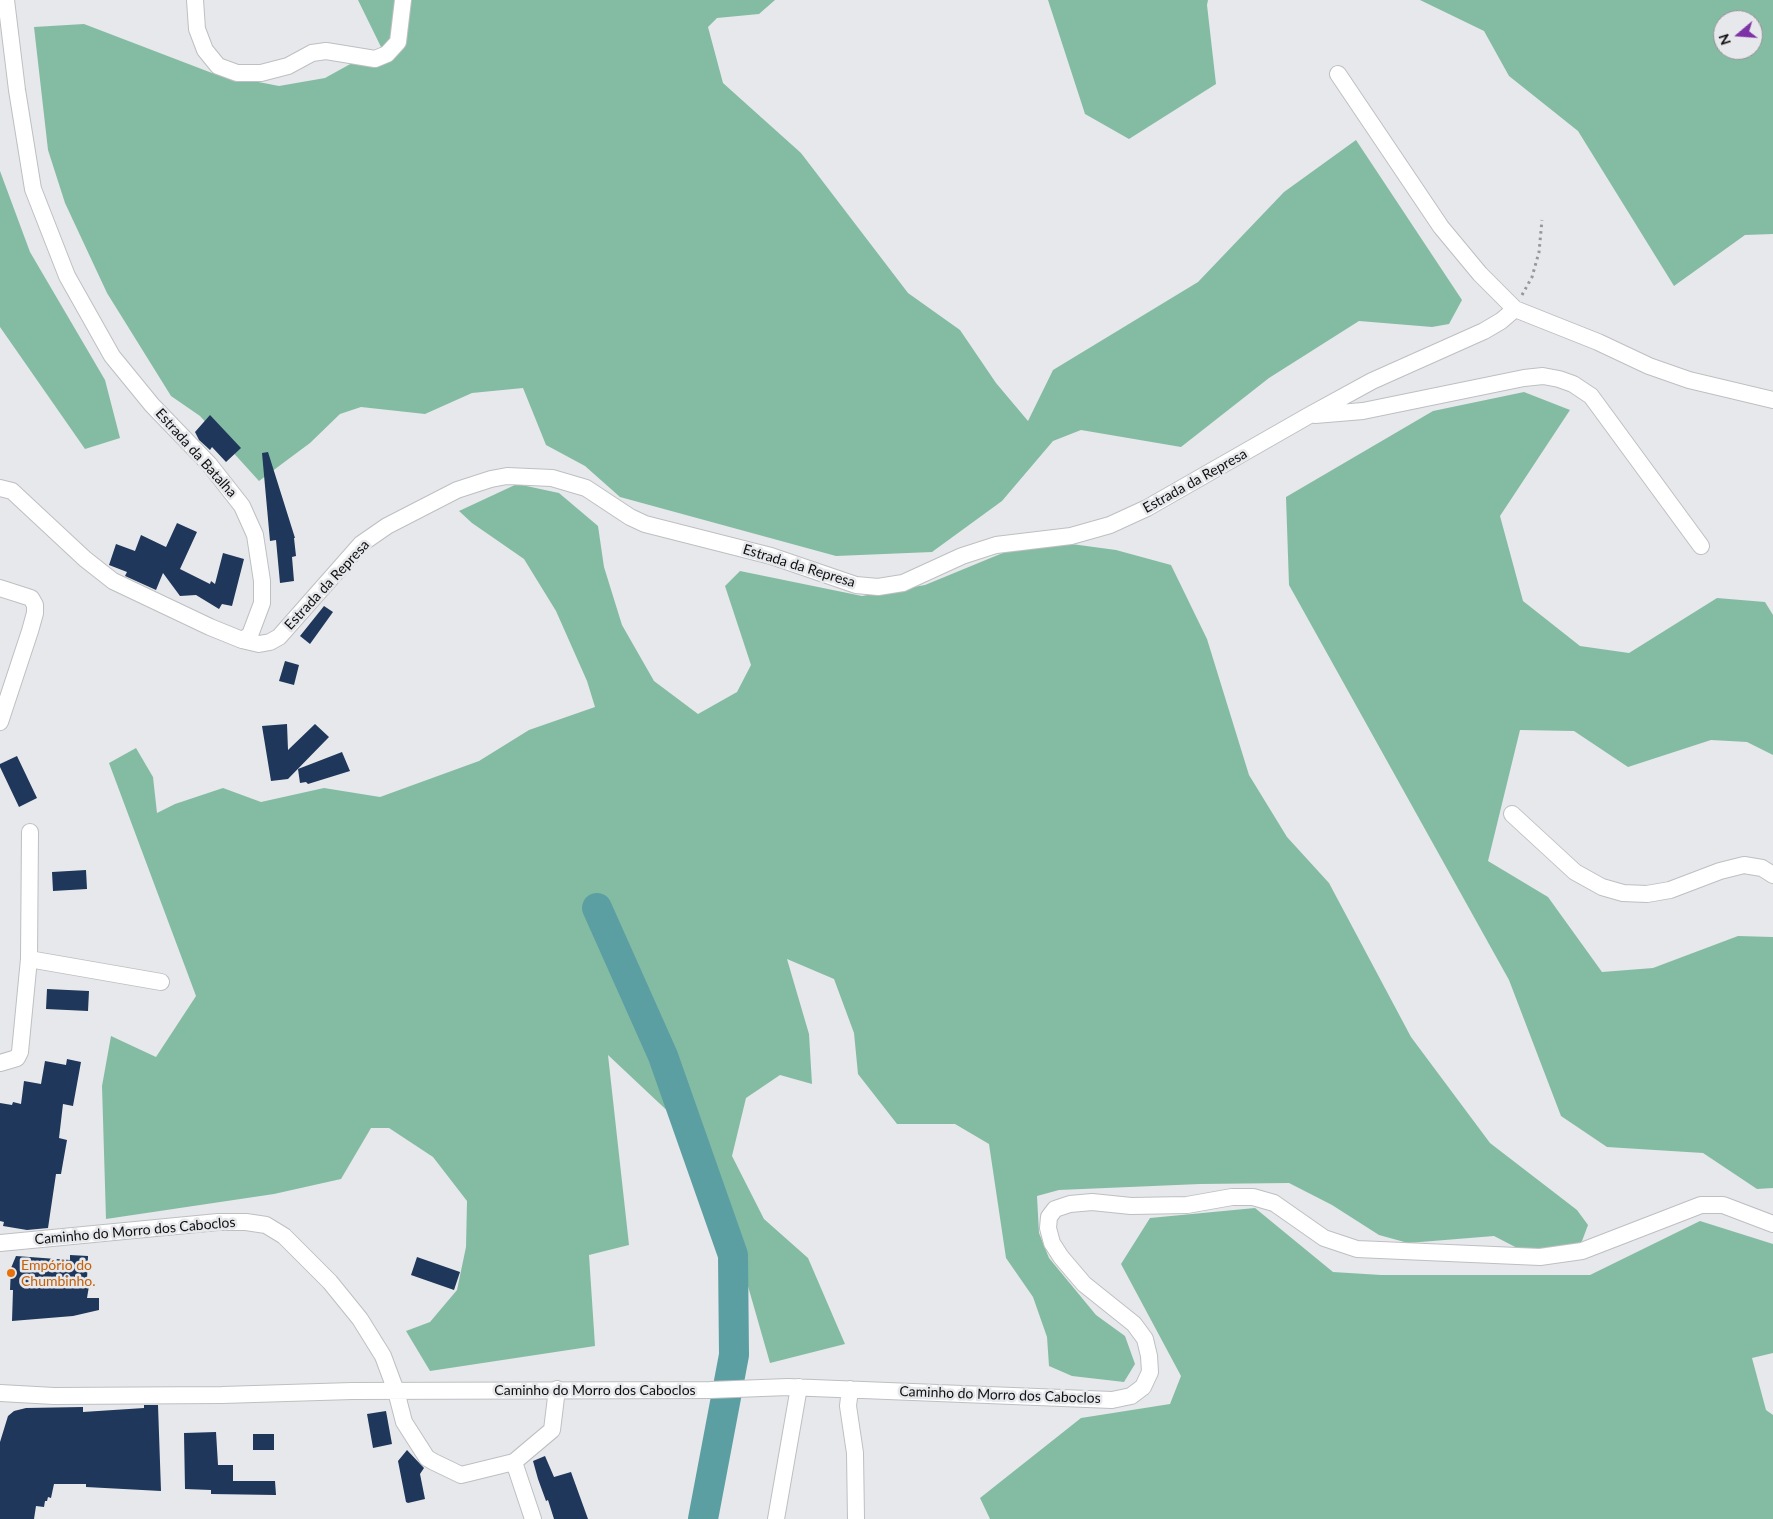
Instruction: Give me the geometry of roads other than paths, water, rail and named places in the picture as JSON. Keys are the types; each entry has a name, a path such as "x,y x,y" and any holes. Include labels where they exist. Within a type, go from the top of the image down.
{"street":[{"name":"Estrada da Batalha","path":"6,0 17,90 33,189 67,276 112,356 152,405 209,464 242,506 255,535 262,581 262,603 250,634 242,640"},
{"path":"195,0 198,30 204,50 218,66 238,73 261,73 288,66 312,53 326,51 375,59 387,54 398,42 404,0"},
{"path":"1338,74 1441,227 1480,274 1515,308 1598,342 1649,366 1689,380 1773,400"},
{"name":"Estrada da Represa","path":"242,640 259,644 270,642 279,637 361,544 387,526 457,490 491,478 507,476 552,478 586,488 630,517 645,524 771,556 856,585 878,587 903,583 962,556 996,545 1070,536 1110,525 1147,508 1206,476 1372,381 1484,331 1502,321 1515,308"},
{"path":"1308,416 1363,411 1524,378 1543,376 1559,378 1573,384 1591,396 1701,546"},
{"path":"0,488 12,491 85,559 113,581 242,640"},
{"path":"0,588 31,598 35,605 35,613 0,722"},
{"path":"1512,814 1575,872 1602,887 1623,893 1647,894 1670,890 1720,871 1744,865 1762,868 1773,875"},
{"path":"0,1062 17,1058 20,1052 28,959 30,832"},
{"path":"28,959 161,982"},
{"name":"Caminho do Morro dos Caboclos","path":"0,1393 54,1396 222,1395 557,1389 710,1390 793,1387 1112,1400 1131,1396 1143,1387 1150,1372 1146,1339 1134,1324 1084,1284 1061,1257 1052,1243 1048,1228 1049,1217 1055,1209 1070,1204 1092,1202 1131,1206 1186,1205 1232,1197 1253,1197 1274,1203 1324,1238 1357,1249 1540,1256 1582,1251 1701,1206 1723,1205 1773,1224"},
{"name":"Caminho do Morro dos Caboclos","path":"0,1244 218,1222 246,1222 266,1225 284,1236 330,1282 360,1319 383,1356 396,1391"},
{"path":"776,1519 793,1387"},
{"path":"396,1391 404,1422 427,1458 461,1475 514,1462 552,1430 557,1389"},
{"path":"850,1389 848,1406 855,1452 856,1519"},
{"path":"514,1462 533,1519"}],"waterway":[{"path":"597,908 663,1056 733,1255 734,1355 703,1519"}],"place":[{"name":"Empório do Chumbinho.","path":"11,1273"}]}
